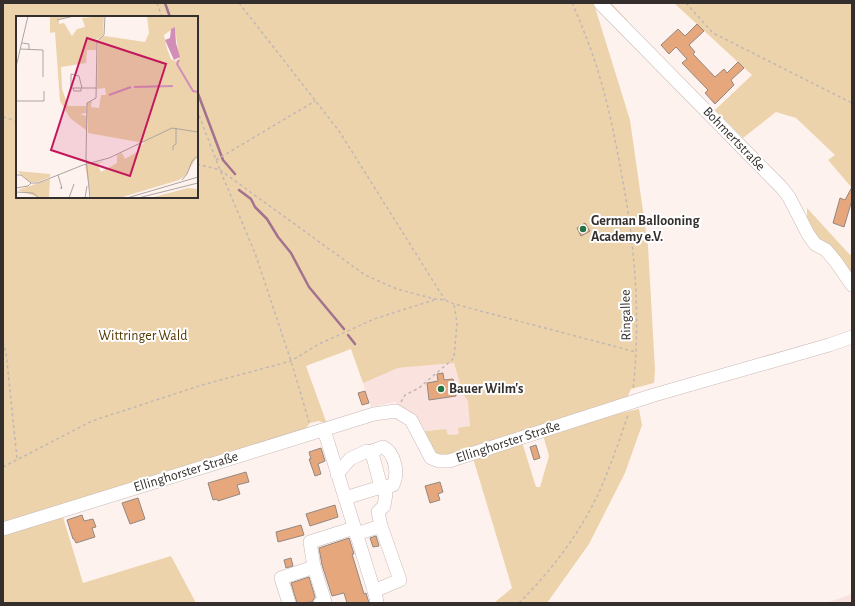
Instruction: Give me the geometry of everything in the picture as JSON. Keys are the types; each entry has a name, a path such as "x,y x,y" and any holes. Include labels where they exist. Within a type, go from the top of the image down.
{"street":[{"name":"Bohmertstraße","path":"600,3 782,188 815,244 826,250 852,285"},
{"name":"Ellinghorster Straße","path":"3,529 374,414 396,410 411,420 432,458 439,461 449,461 632,402 830,346 852,337"},
{"path":"318,432 337,474 376,597 400,580 381,526 378,512 384,506 386,494 382,487 372,453 369,452"},
{"path":"337,474 350,459 367,450 369,452 382,447 388,450 397,471 396,480 393,485 345,498"},
{"path":"320,603 325,602 314,567 310,542 381,526"},
{"path":"288,603 281,578 314,567"}],"path":[{"path":"157,3 162,16"},
{"path":"239,3 339,131 445,300"},
{"name":"Ringallee","path":"519,603 566,550 600,491 614,457 632,402 638,317 633,246 616,142 607,102 588,42 572,3"},
{"path":"686,3 713,33 852,103"},
{"path":"216,160 316,101"},
{"path":"198,113 220,170 255,253 291,361 318,432"},
{"path":"3,117 16,121"},
{"path":"198,164 220,170 365,275 397,289 435,299 445,300 454,304 636,352"},
{"path":"3,467 92,421 202,385 291,361 319,344 374,318 435,299"},
{"path":"396,410 405,395 419,388 454,358 457,323 454,304"},
{"path":"3,342 6,352 18,458"}],"shaded area":[{"path":"454,363 463,394 468,401 471,426 459,434 449,435 447,434 446,429 425,431 413,415 396,407 396,402 371,407 363,383 369,379 398,368"},
{"path":"852,594 852,603 826,603"}],"green space":[{"name":"Wittringer Wald","path":"3,3 611,3 628,21 594,4 630,120 648,246 655,370 654,383 631,389 627,398 624,400 441,457 432,450 425,431 446,429 449,435 459,434 458,428 470,426 468,401 463,394 454,363 398,368 363,383 351,349 306,366 327,424 319,421 310,423 303,432 3,524"},
{"path":"674,3 852,3 852,188 828,160 835,155 796,118 776,112 743,138 715,110 752,75"},
{"path":"807,208 850,255 852,253 852,281 816,242 807,222"},
{"path":"639,409 642,425 625,473 589,544 547,603 494,603 512,588 473,458 522,442 536,487 540,487 549,456 543,435 584,421"},
{"path":"63,517 83,583 171,556 196,603 3,603 3,534"}],"building":[{"path":"697,24 704,31 689,45 695,52 693,54 715,77 724,69 727,73 738,62 744,68 731,80 734,85 715,104 705,93 708,90 682,63 687,59 676,47 669,54 661,45 678,29 685,36"},
{"path":"852,187 852,200 844,227 833,223 840,198 845,200"},
{"name":"German Ballooning Academy e.V.","path":"585,223 590,231 581,236 577,228"},
{"name":"Bauer Wilm's","path":"443,373 444,380 453,379 456,396 429,400 427,383 438,381 437,374"},
{"path":"365,391 369,403 362,405 358,393"},
{"path":"536,445 540,458 534,460 530,447"},
{"path":"321,448 325,461 318,464 321,474 315,476 309,459 311,459 309,452"},
{"path":"246,472 249,482 237,485 240,494 218,501 217,499 213,500 208,483"},
{"path":"440,482 443,492 438,494 440,500 430,503 425,486"},
{"path":"138,498 145,519 130,524 122,503"},
{"path":"335,505 338,517 310,526 306,514"},
{"path":"82,515 84,521 93,519 96,527 92,528 95,537 76,543 73,539 67,520"},
{"path":"301,525 304,535 278,542 276,532"},
{"path":"376,536 379,546 373,547 370,538"},
{"path":"349,538 354,554 352,554 364,594 366,593 369,603 347,603 344,593 332,596 322,565 319,548"},
{"path":"291,558 293,566 286,568 284,560"},
{"path":"309,577 315,597 312,602 297,603 291,583"}],"waterway":[{"path":"165,3 170,16"},
{"path":"198,94 223,160 235,174"},
{"path":"239,190 251,199 255,207 267,219 278,237 291,253 309,287 344,329"},
{"path":"348,335 355,344"}],"place":[{"name":"German Ballooning Academy e.V.","path":"583,229"},
{"name":"Bauer Wilm's","path":"441,389"}]}
